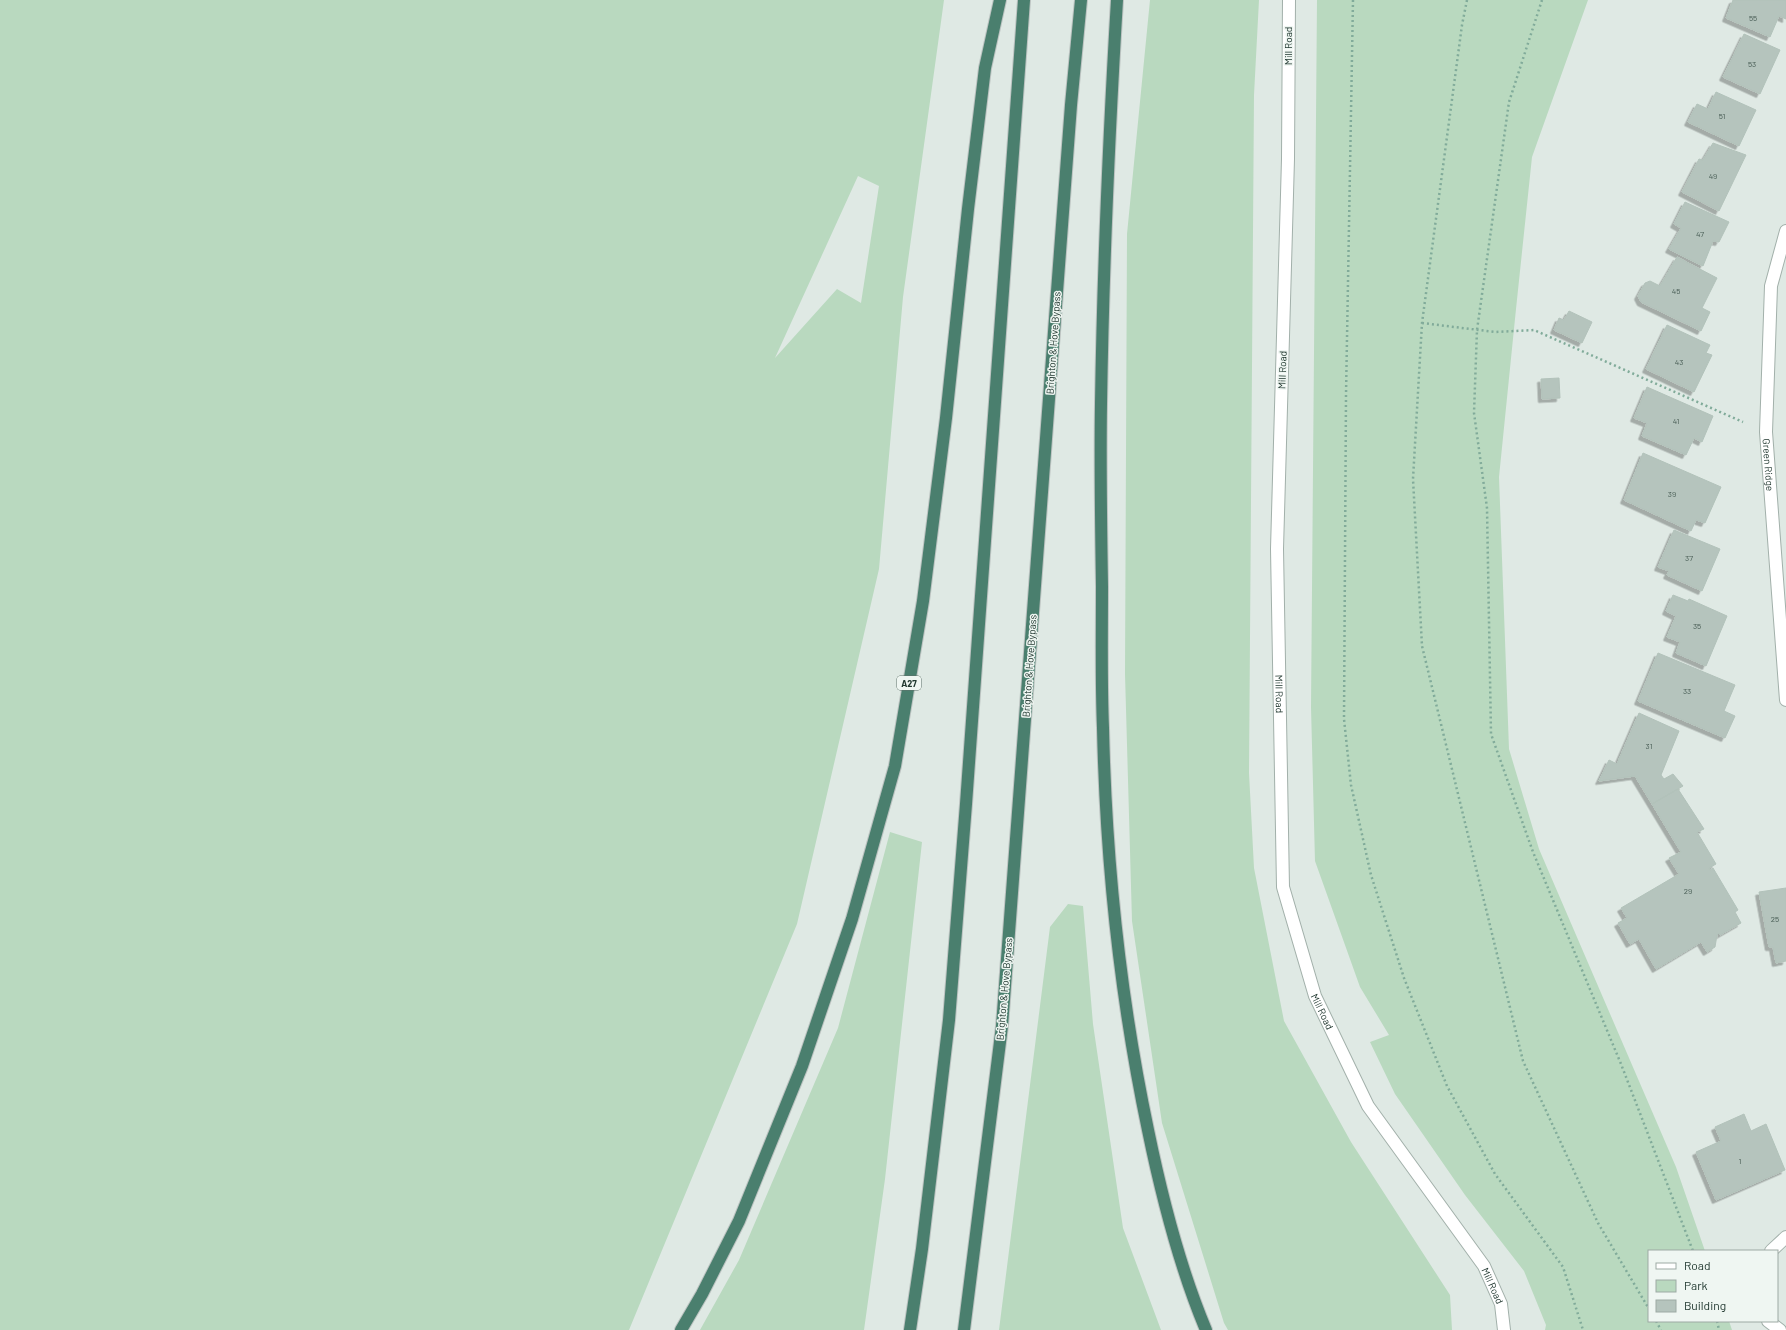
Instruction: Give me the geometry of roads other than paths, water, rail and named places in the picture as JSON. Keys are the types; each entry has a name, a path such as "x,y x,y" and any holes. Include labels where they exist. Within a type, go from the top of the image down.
{"highway":[{"name":"A27","path":"681,1330 702,1294 738,1221 802,1066 852,919 895,766 925,586 946,418 968,209 985,68 1000,0"},
{"path":"910,1330 922,1249 949,1020 967,796 1024,0"},
{"name":"Brighton & Hove Bypass","path":"964,1330 1002,1026 1071,106 1081,0"},
{"path":"1117,0 1111,103 1101,406 1103,728 1110,872 1118,953 1130,1034 1145,1116 1171,1228 1194,1300 1206,1330"}],"street":[{"name":"Mill Road","path":"1289,0 1288,159 1277,550 1283,887 1315,996 1368,1106 1484,1266 1501,1304 1504,1330"},
{"name":"Green Ridge","path":"1786,231 1771,286 1766,432 1786,700"},
{"path":"1772,1250 1786,1237"},
{"path":"1769,1322 1780,1330"}]}
